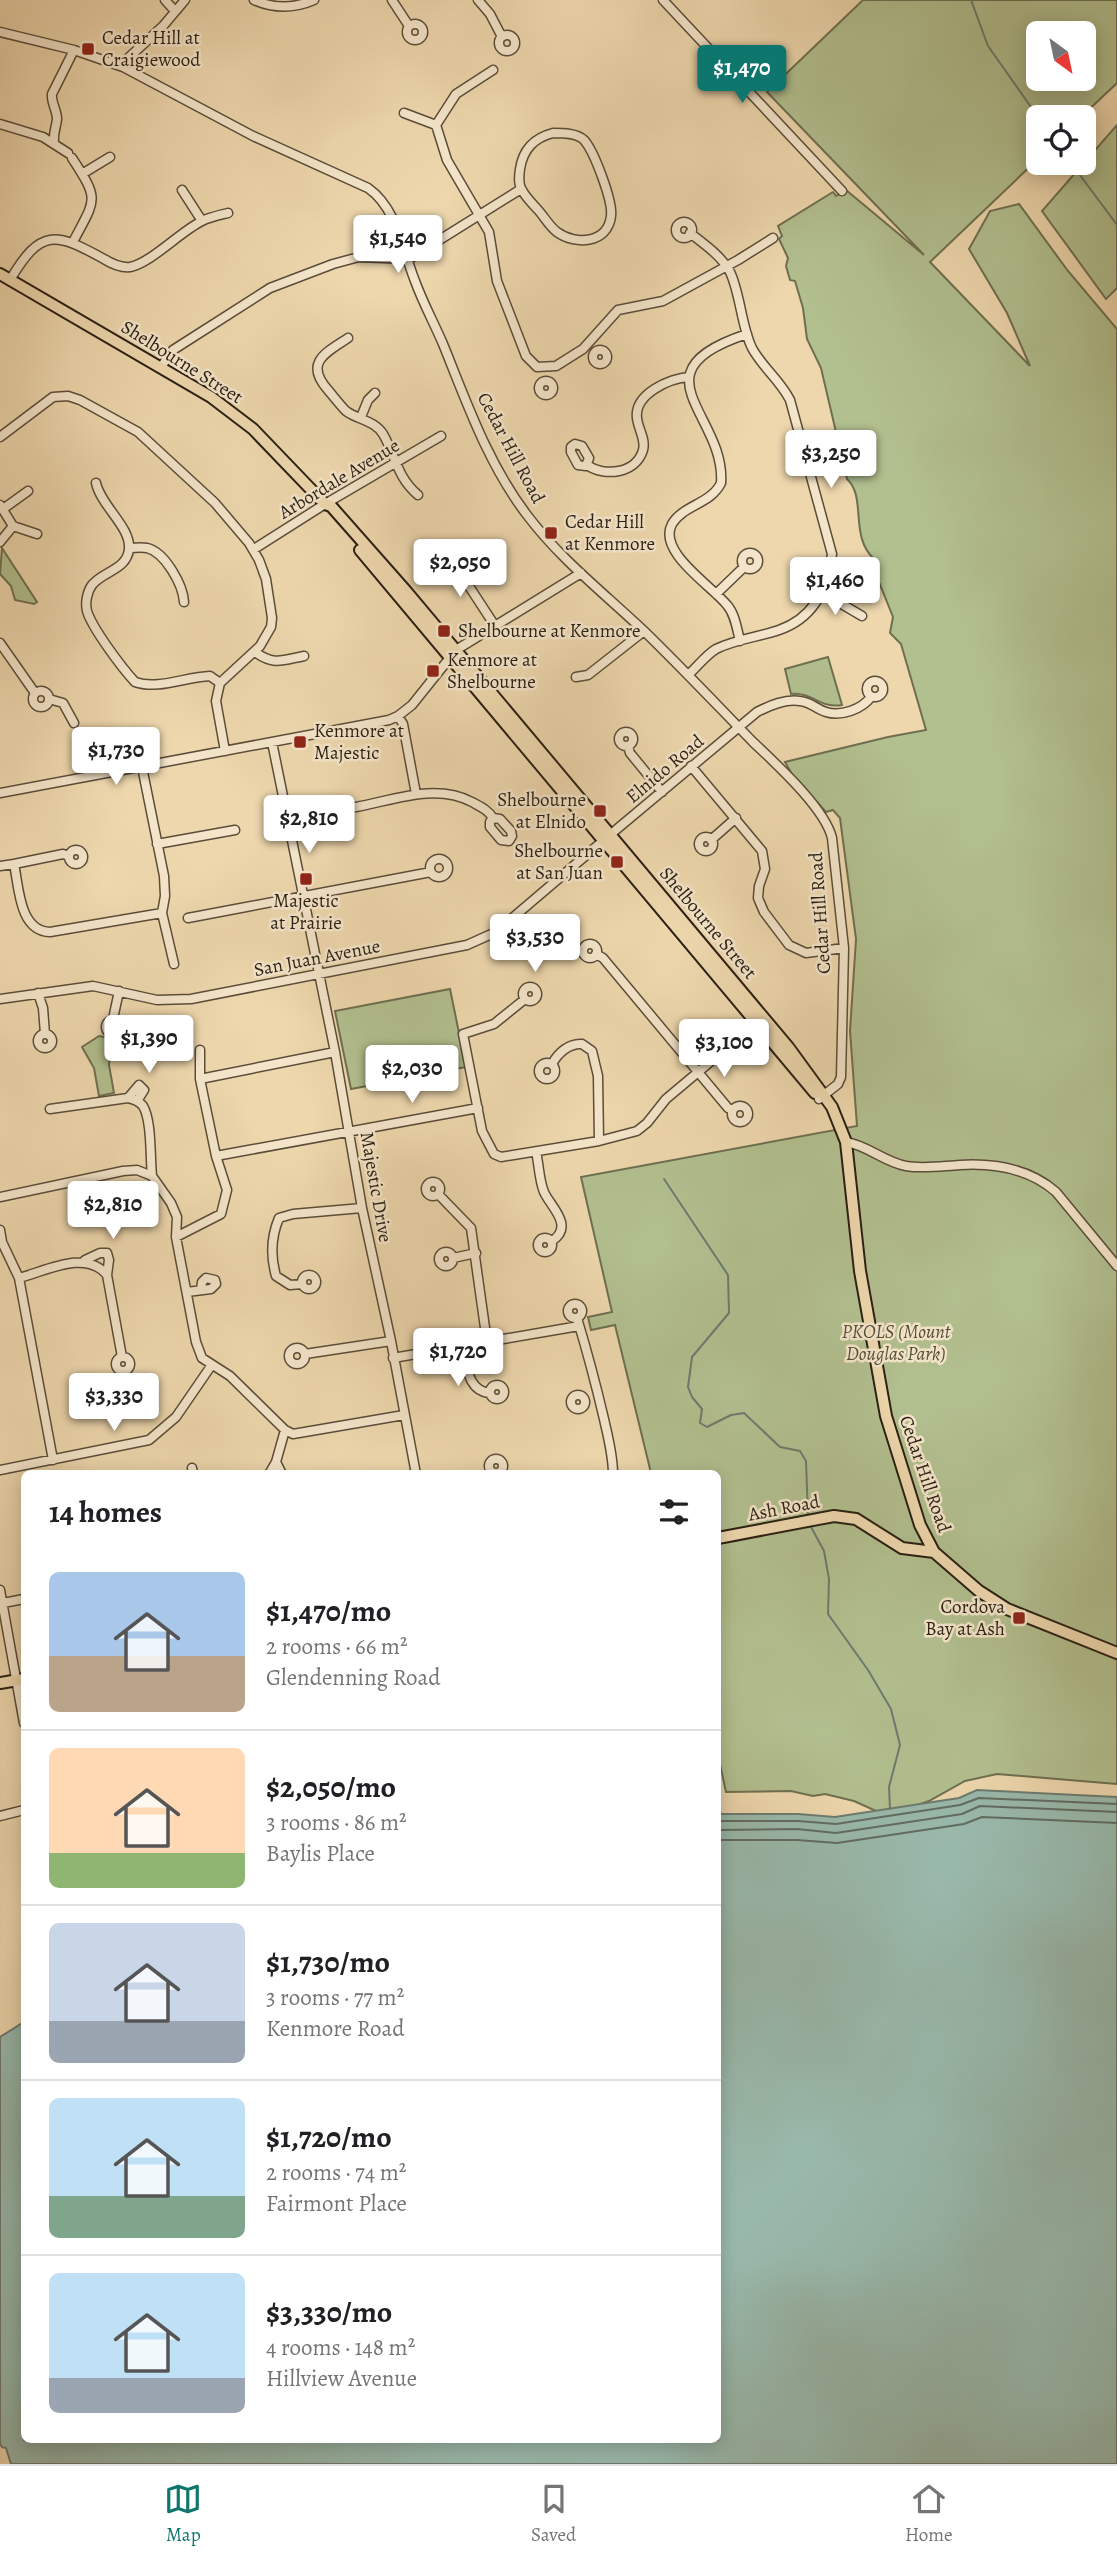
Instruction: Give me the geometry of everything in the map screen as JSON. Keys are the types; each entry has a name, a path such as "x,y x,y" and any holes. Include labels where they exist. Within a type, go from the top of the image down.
{"main road":[{"name":"Shelbourne Street","path":"5,277 161,366 235,414 274,450 325,504 326,509 453,653 608,837 760,1020 835,1117"},
{"name":"Cedar Hill Road","path":"835,1117 846,1142 860,1271 886,1416 920,1525 934,1552"},
{"name":"Ash Road","path":"721,1537 834,1516 856,1519 902,1548 934,1552"},
{"path":"934,1552 979,1591 1007,1609 1117,1653"},
{"path":"0,1683 21,1680"}],"street":[{"path":"166,0 175,11"},
{"path":"122,67 185,0"},
{"path":"254,0 282,8 314,0"},
{"path":"392,0 410,26"},
{"path":"478,0 490,14 502,37"},
{"path":"663,0 842,191"},
{"name":"Cedar Hill Road","path":"0,32 74,50 122,67 253,136 368,188 381,200 409,259 414,279 471,417 526,515 581,573 644,631 778,766 827,824 834,850 844,948 841,1077 838,1084 822,1097"},
{"path":"54,144 53,131 57,121 52,94 74,50"},
{"path":"436,125 456,94 493,70"},
{"path":"404,113 436,125"},
{"path":"0,124 43,137 54,144 70,156 91,188 92,207 73,242"},
{"path":"436,125 447,160 489,232 497,281 526,356 532,364 556,366 588,344 618,310 663,301 773,237"},
{"path":"43,137 53,131"},
{"path":"553,133 583,138 593,154 612,211 610,226 603,234 590,240 573,240 556,231 521,189 519,178 522,159 529,145 541,136 553,133"},
{"path":"82,174 110,157"},
{"path":"161,366 173,350 270,288 359,257 409,259 521,189"},
{"path":"182,190 202,221"},
{"path":"5,277 25,254 57,238 73,242 116,266 130,267 202,221 228,212"},
{"path":"688,676 714,650 781,629 808,613 823,593 832,554 799,430 784,388 757,356 747,334 728,269 711,249 691,233"},
{"path":"740,640 731,610 677,555 670,541 672,524 678,517 707,500 721,482 720,466 691,391 689,377 692,365 730,340 747,334"},
{"path":"348,338 323,355 317,365 318,379 348,412 373,424 382,433 394,463 409,488 418,495"},
{"path":"588,344 596,352"},
{"path":"544,367 545,381"},
{"path":"587,465 600,472 615,472 635,462 643,452 644,445 636,416 642,401 674,380 689,377"},
{"path":"361,417 368,400 375,393"},
{"path":"0,437 53,397 68,396 80,400 138,432 215,503 254,550 266,579 272,618 267,637 255,652 220,683 216,701 225,751"},
{"name":"Arbordale Avenue","path":"254,550 325,504 441,436"},
{"path":"96,483 102,500 126,533 129,548 124,562 92,585 86,596 86,609 92,621 126,673 135,682 144,685 210,676 220,683"},
{"path":"28,491 2,507 13,526 37,534"},
{"path":"0,542 13,526"},
{"path":"129,548 148,548 163,558 183,588 184,602"},
{"path":"459,557 463,576 495,625"},
{"path":"716,594 744,567"},
{"path":"0,793 380,722 398,716 418,698 453,653 581,573"},
{"path":"823,593 862,616"},
{"path":"576,677 588,675 644,631"},
{"path":"0,643 35,693"},
{"path":"255,652 274,662 304,656"},
{"path":"35,693 44,691 49,699 63,704 74,723"},
{"path":"35,693 33,700 37,706 45,706 49,699"},
{"name":"Elnido Road","path":"608,837 757,712 779,702 791,700 805,701 830,713 859,708 872,696"},
{"path":"398,716 403,724 416,794"},
{"name":"Majestic Drive","path":"272,742 415,1470"},
{"path":"628,746 630,753 662,792"},
{"path":"691,766 762,851 765,869 758,898 764,912 789,945 806,953 844,948"},
{"path":"142,767 165,896 162,913 174,964"},
{"path":"287,818 416,794 441,793 455,795 486,809 493,818"},
{"path":"711,840 736,818"},
{"path":"157,844 235,830"},
{"name":"San Juan Avenue","path":"0,999 93,986 173,1001 467,945 496,932 608,837"},
{"path":"0,866 63,854 69,856"},
{"path":"14,864 26,915 31,925 40,930 50,932 162,913"},
{"path":"188,918 431,872"},
{"path":"596,954 603,957 733,1110"},
{"path":"113,1019 119,991"},
{"path":"38,993 43,1008 45,1034"},
{"path":"525,999 494,1024 463,1034 482,1131 494,1154 501,1157 628,1135 642,1127 666,1099 760,1020"},
{"path":"551,1064 569,1046 582,1044 592,1051 598,1076 599,1140"},
{"path":"176,1237 221,1214 227,1190 216,1156 200,1079 200,1050"},
{"path":"200,1079 335,1052"},
{"path":"50,1109 132,1099 143,1107 152,1176 177,1217 176,1237 196,1342 202,1358 230,1376 285,1430 293,1434 404,1415"},
{"path":"216,1156 478,1108"},
{"path":"846,1142 856,1143 903,1165 982,1165 1026,1173 1049,1185 1056,1192 1117,1266"},
{"path":"537,1152 544,1191 557,1211 562,1230 552,1241"},
{"path":"0,1197 123,1171 137,1170 152,1176"},
{"path":"438,1194 471,1228 487,1342"},
{"path":"302,1284 284,1283 275,1271 273,1233 279,1218 293,1214 362,1208"},
{"path":"0,1230 2,1242 19,1278 53,1460"},
{"path":"19,1278 107,1253 110,1260 107,1275 122,1357"},
{"path":"453,1258 476,1253"},
{"path":"82,1261 93,1263 107,1275"},
{"path":"187,1292 201,1289"},
{"path":"393,1358 487,1342 578,1322 614,1459 612,1470"},
{"path":"305,1354 391,1341"},
{"path":"462,1346 474,1387 481,1392 490,1393"},
{"path":"0,1470 149,1440 176,1417 211,1366"},
{"path":"585,1401 599,1397"},
{"path":"271,1470 285,1430"},
{"path":"276,1462 280,1470"},
{"path":"0,1590 21,1680"},
{"path":"2,1604 21,1600"},
{"path":"0,1816 21,1811"}],"green space":[{"name":"PKOLS (Mount Douglas Park)","path":"863,0 1117,0 1117,83 1094,105 1026,105 1026,170 930,262 1030,366 1007,313 969,249 990,211 1019,204 1068,271 1117,329 1117,1784 997,1774 965,1781 929,1801 887,1816 854,1801 825,1794 813,1796 791,1791 726,1792 721,1769 721,1470 650,1470 615,1325 591,1330 588,1317 612,1312 581,1177 857,1126 850,1031 856,939 840,818 833,810 826,812 793,776 785,762 926,730 901,644 890,633 893,617 873,567 874,559 866,550 862,539 856,496 847,479 821,368 807,339 803,308 795,281 790,280 786,266 788,258 779,239 782,236 778,226 833,192 836,196 846,190 924,255 767,92"},
{"path":"1117,125 1117,288 1106,299 1042,211 1073,175 1096,175 1096,149"},
{"path":"2,548 37,602 34,604 15,600 11,586 0,574"},
{"path":"828,657 842,705 828,705 805,695 791,694 785,669"},
{"path":"450,989 466,1067 351,1089 335,1011"},
{"path":"99,1036 113,1039 109,1065 114,1093 99,1096 94,1068 82,1047"}],"water":[{"path":"977,1790 1117,1797 1117,2464 11,2464 6,2448 0,2444 0,2037 21,2024 21,2443 721,2443 721,1814 835,1817 959,1798"}],"waterway":[{"path":"971,0 988,46 1030,105"},
{"path":"1080,175 1117,225"},
{"path":"664,1179 728,1275 729,1313 692,1357 688,1387 702,1409 700,1423 707,1427 731,1415 744,1413 780,1447 800,1451 806,1461 808,1516"},
{"path":"810,1525 824,1551 829,1579 828,1614 868,1670 891,1709 900,1745 889,1787 890,1809"}],"place":[{"name":"Cedar Hill at Craigiewood","path":"88,49"},
{"name":"Cedar Hill at Kenmore","path":"551,533"},
{"name":"Shelbourne at Kenmore","path":"444,631"},
{"name":"Kenmore at Shelbourne","path":"433,671"},
{"name":"Kenmore at Majestic","path":"300,742"},
{"name":"Shelbourne at Elnido","path":"600,811"},
{"name":"Shelbourne at San Juan","path":"617,862"},
{"name":"Majestic at Prairie","path":"306,879"},
{"name":"Cordova Bay at Ash","path":"1019,1618"}]}
